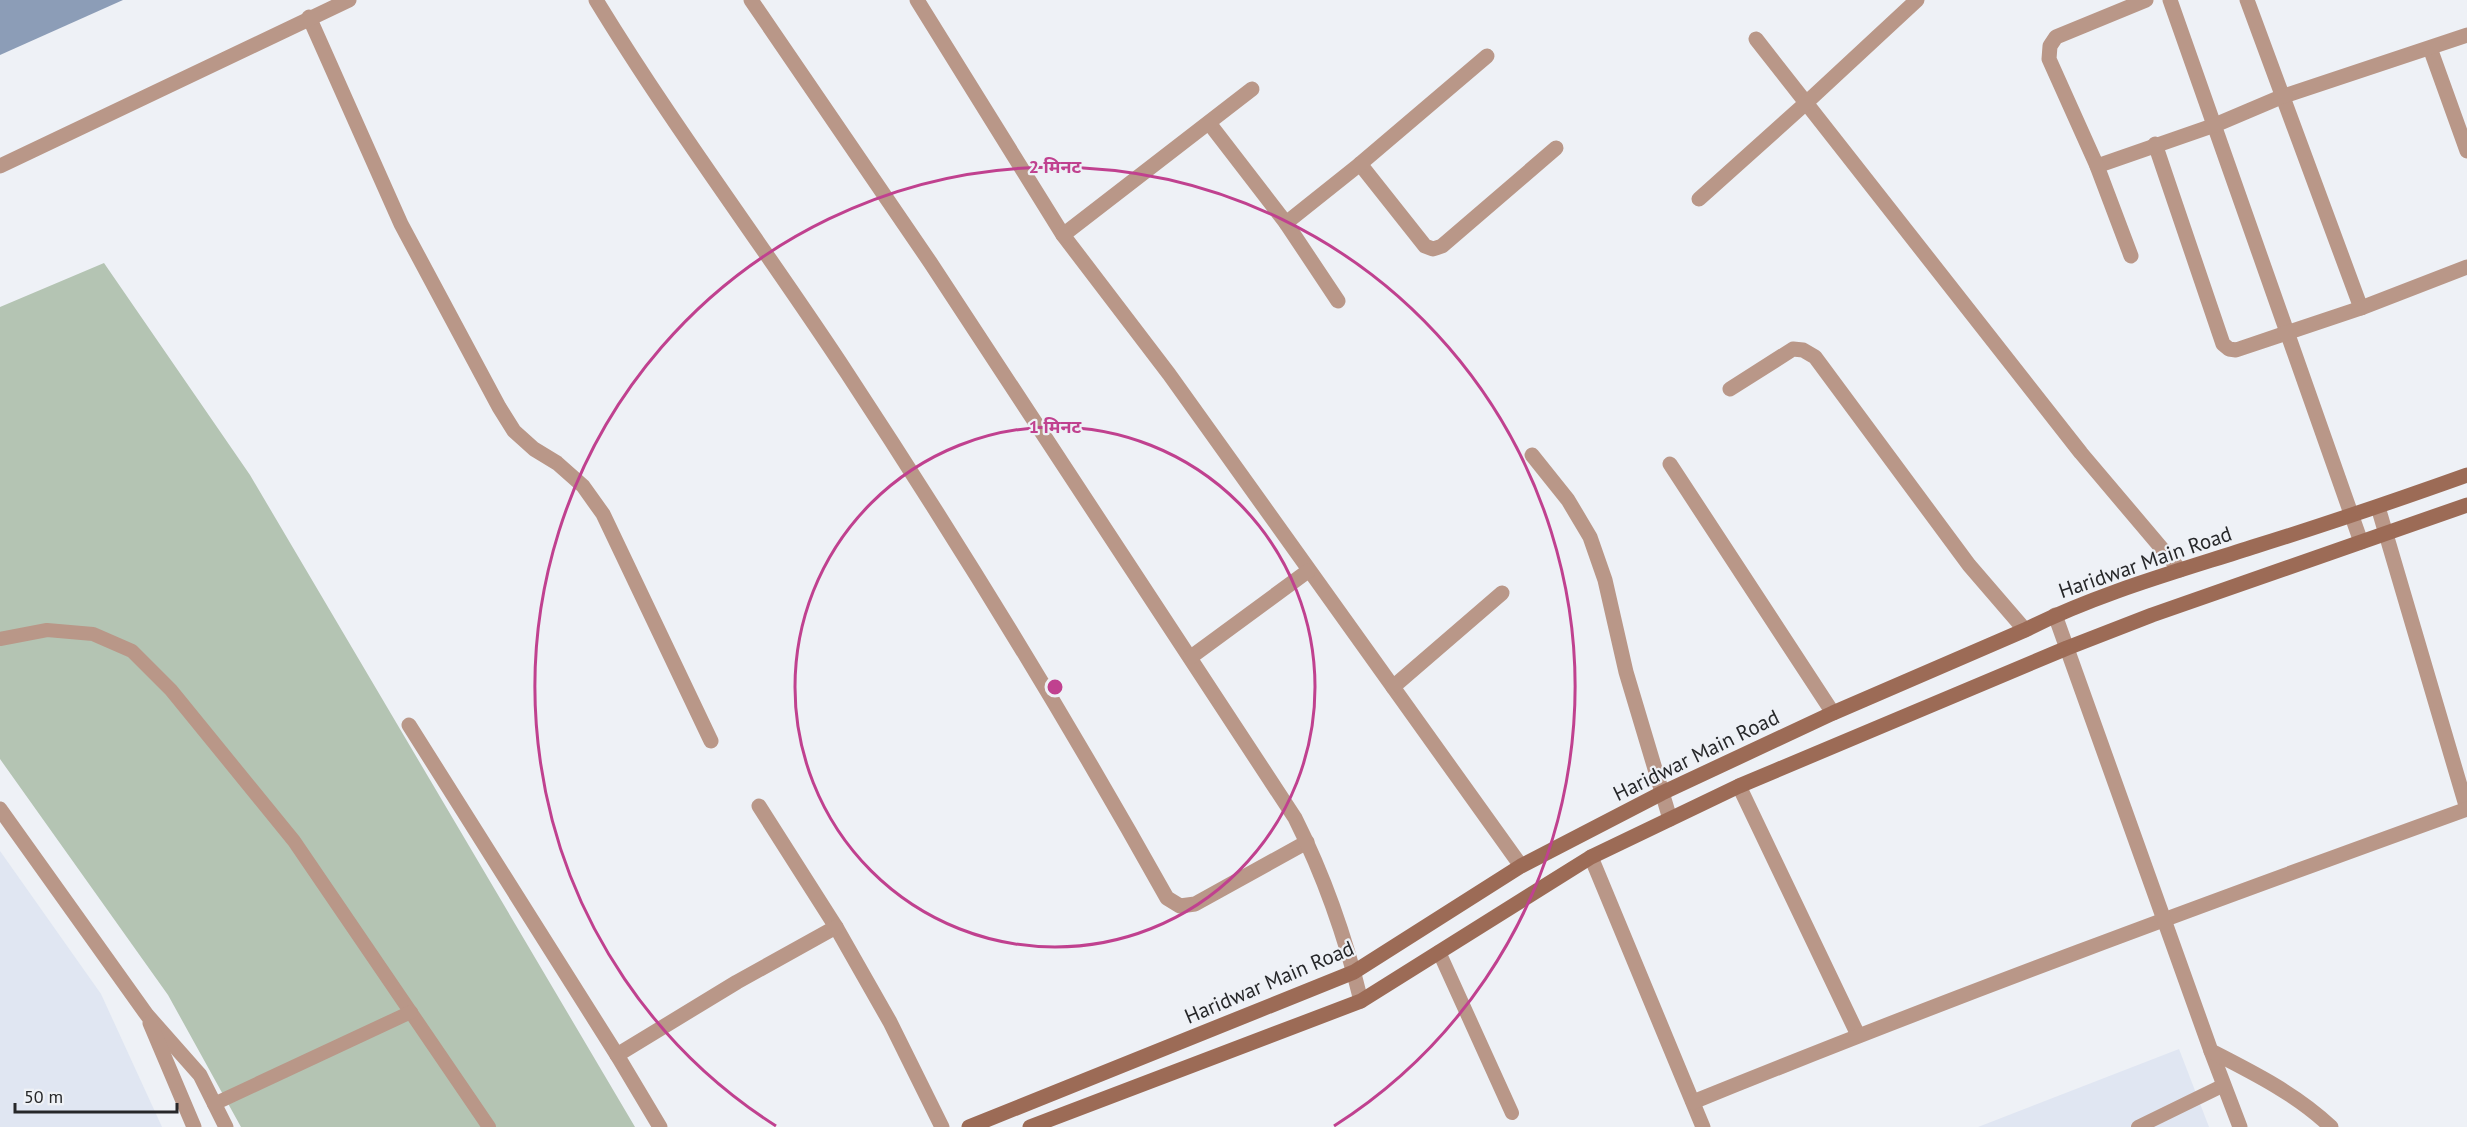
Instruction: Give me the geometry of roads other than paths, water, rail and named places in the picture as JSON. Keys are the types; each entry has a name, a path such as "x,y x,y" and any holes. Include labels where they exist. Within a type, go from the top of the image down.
{"main road":[{"name":"Haridwar Main Road","path":"969,1127 1354,972 1521,866 1662,793 1833,713 2055,615 2180,570 2352,516 2467,475"},
{"path":"1030,1127 1361,1001 1591,857 1739,786 2067,648 2152,615 2467,505"}],"street":[{"path":"0,166 309,17 349,0"},
{"path":"596,0 852,381 957,544 1081,747 1167,898 1180,906 1195,904 1307,842"},
{"path":"751,0 930,262 1191,657 1295,819 1307,842 1354,972 1361,1001"},
{"path":"917,0 1063,235 1169,374 1521,866"},
{"path":"1699,199 1917,0"},
{"path":"2131,256 2097,166 2049,59 2050,45 2056,37 2146,0"},
{"path":"2170,0 2361,542"},
{"path":"2247,0 2361,308"},
{"path":"309,17 401,224 498,407 521,437 534,449 558,463 583,486 603,514 711,741"},
{"path":"2097,166 2215,124 2281,97 2467,35"},
{"path":"1756,39 2081,453 2180,570"},
{"path":"2430,48 2467,151"},
{"path":"1286,223 1360,164 1487,56"},
{"path":"1063,235 1252,89"},
{"path":"1209,123 1286,223 1338,301"},
{"path":"2155,144 2223,344 2229,349 2236,350 2361,308 2467,267"},
{"path":"1360,164 1425,246 1433,249 1442,246 1556,148"},
{"path":"1730,389 1793,349 1803,350 1815,357 1969,565 2025,630"},
{"path":"1532,455 1568,500 1590,537 1605,580 1626,672 1670,819"},
{"path":"1671,464 1833,713"},
{"path":"1693,1102 1858,1035 2164,918 2467,809 2378,507"},
{"path":"1191,657 1308,571"},
{"path":"1393,687 1502,593"},
{"path":"2055,615 2240,1127"},
{"path":"409,725 660,1127"},
{"path":"1739,786 1858,1035"},
{"path":"759,806 836,927 890,1022 942,1127"},
{"path":"0,809 72,906 147,1015 200,1076 226,1127"},
{"path":"1591,857 1703,1127"},
{"path":"617,1055 737,982 836,927"},
{"path":"147,1015 162,1058 194,1127"},
{"path":"2211,1051 2276,1085 2308,1106 2331,1127"}],"lane":[{"path":"0,639 47,630 93,634 132,651 171,690 294,842 489,1127"},
{"path":"1439,952 1512,1113"},
{"path":"214,1104 411,1012"},
{"path":"2138,1127 2224,1085"}],"water":[{"path":"0,0 123,0 0,55"}]}
